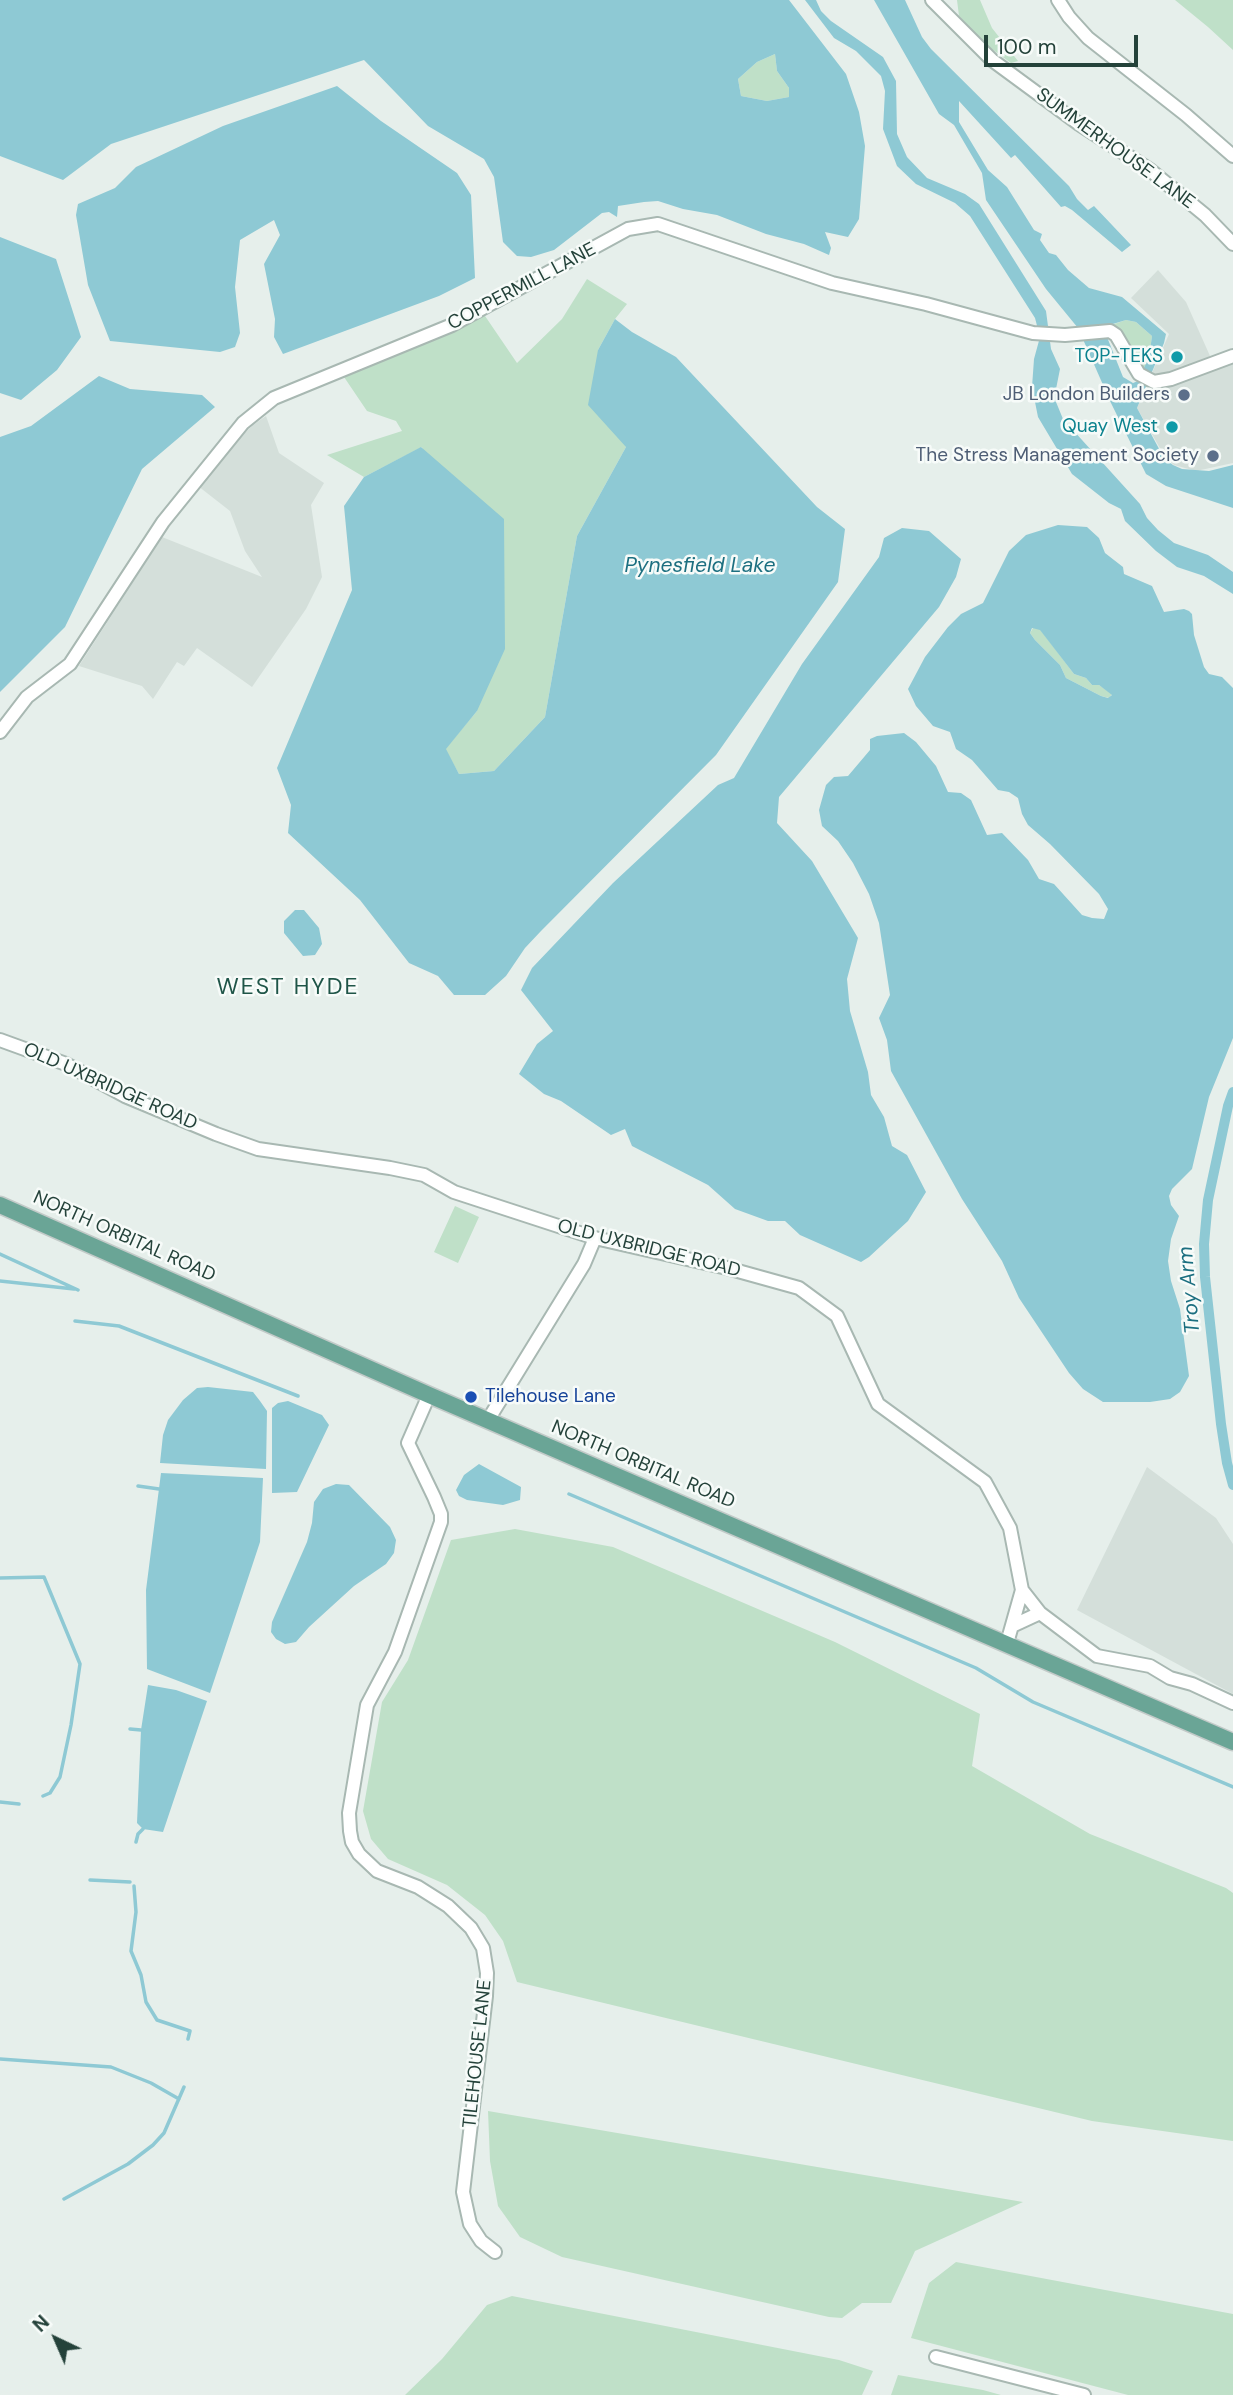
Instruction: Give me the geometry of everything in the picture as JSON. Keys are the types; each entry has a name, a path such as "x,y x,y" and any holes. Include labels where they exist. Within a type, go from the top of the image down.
{"main road":[{"name":"NORTH ORBITAL ROAD","path":"0,1205 429,1395 1233,1742"}],"street":[{"name":"SUMMERHOUSE LANE","path":"932,0 946,6 992,60 1079,124 1150,170 1205,215 1233,244"},
{"path":"1058,0 1088,38 1186,115 1233,156"},
{"name":"COPPERMILL LANE","path":"0,732 27,697 70,664 163,522 243,423 274,398 452,325 628,229 658,225 832,283 1036,333 1071,335 1110,331 1116,335 1133,367 1154,382 1171,379 1233,356"},
{"name":"OLD UXBRIDGE ROAD","path":"0,1040 66,1064 125,1096 258,1149 390,1167 425,1175 454,1192 595,1238 727,1268 799,1288 837,1316 878,1404 985,1482 1010,1528 1022,1590 1007,1643"},
{"path":"488,1420 591,1252 595,1238"},
{"name":"TILEHOUSE LANE","path":"429,1395 408,1443 434,1497 441,1514 441,1522 395,1652 367,1705 349,1813 350,1831 352,1842 359,1854 377,1871 418,1887 448,1906 471,1928 482,1948 487,1973 486,1996 463,2192 470,2224 481,2241 495,2252"},
{"path":"1022,1590 1040,1613 1097,1656 1150,1666 1170,1678 1192,1684 1233,1703"},
{"path":"1012,1626 1040,1613"},
{"path":"936,2357 1084,2395"}],"shaded area":[{"path":"1158,270 1186,302 1210,356 1166,380 1152,373 1169,334 1131,298"},
{"path":"1233,363 1233,463 1196,471 1174,465 1165,457 1137,408 1144,393"},
{"path":"266,416 279,453 324,483 311,505 322,577 306,609 252,687 197,648 184,666 177,662 153,699 142,686 79,666 162,537 262,577 245,551 230,511 198,486 215,462"},
{"path":"1147,1467 1216,1518 1233,1544 1233,1694 1077,1610"}],"green space":[{"path":"957,0 980,0 992,28 1018,61 1011,63 985,44 959,16"},
{"path":"1175,0 1233,0 1233,50 1208,27"},
{"path":"775,54 777,71 789,88 789,97 767,101 741,96 738,79 757,62"},
{"path":"587,279 627,304 615,319 598,350 626,447 577,536 545,717 494,771 459,774 445,749 477,711 422,447 364,477 327,455 402,431 396,421 367,411 344,377 483,313 517,363 562,319"},
{"path":"1126,320 1136,322 1152,336 1149,357 1143,371 1119,332 1111,325"},
{"path":"1033,628 1040,629 1074,674 1086,678 1092,685 1099,685 1112,694 1109,698 1066,678 1060,665 1030,633"},
{"path":"455,1206 479,1217 458,1263 434,1252"},
{"path":"515,1529 613,1547 835,1642 980,1714 972,1766 1090,1834 1233,1893 1233,2141 1092,2121 517,1982 503,1941 485,1915 447,1885 388,1859 371,1839 363,1811 382,1702 408,1660 451,1540"},
{"path":"488,2111 1023,2202 915,2251 891,2303 862,2303 842,2318 829,2317 562,2257 520,2237 498,2206 490,2161"},
{"path":"956,2262 1233,2314 1233,2395 1128,2395 911,2338 929,2283"},
{"path":"512,2296 839,2360 873,2371 862,2395 405,2395 442,2359 487,2305"},
{"path":"898,2375 983,2390 1001,2395 891,2395"}],"water":[{"path":"0,0 789,0 846,74 859,112 865,146 859,219 848,237 825,232 831,248 829,255 717,215 658,201 618,206 617,217 609,212 602,213 554,250 531,257 517,256 503,242 494,177 484,159 428,126 364,60 111,144 63,180 0,156","holes":["775,54 777,71 789,88 789,97 767,101 741,96 738,79 757,62"]},
{"path":"805,0 816,0 821,11 831,21 883,57 896,81 897,134 907,157 927,178 965,194 979,204 1046,311 1051,349 1060,369 1056,402 1063,419 1140,504 1147,518 1158,530 1174,543 1208,555 1233,572 1233,594 1204,576 1177,567 1125,521 1121,509 1072,474 1038,417 1032,387 1034,359 1040,337 1035,318 970,216 955,203 916,184 897,166 883,129 885,91 881,76 856,51 834,38"},
{"path":"874,0 905,0 922,37 931,49 1069,186 1088,210 1094,206 1131,245 1122,252 1072,210 1061,207 1015,155 1011,158 959,101 959,122 988,170 1007,187 1034,230 1042,234 1040,240 1049,253 1056,255 1068,270 1089,288 1122,297 1166,334 1137,408 1164,458 1173,465 1182,469 1209,471 1233,465 1233,508 1166,486 1146,474 1078,328 1046,289 986,200 982,173 954,125 939,114","holes":["1126,320 1136,322 1152,336 1149,357 1138,381 1133,383 1123,377 1103,327"]},
{"path":"337,86 381,121 457,173 471,195 475,278 439,296 283,354 274,337 275,319 264,264 280,235 274,220 240,240 235,287 240,333 235,347 220,352 110,341 88,285 76,215 78,204 115,188 136,167 223,126"},
{"path":"0,237 56,259 81,337 57,370 21,400 0,393"},
{"name":"Pynesfield Lake","path":"615,319 676,357 817,507 845,529 838,582 716,755 541,931 525,948 506,976 485,995 454,995 438,976 409,963 360,900 288,833 291,805 277,768 352,590 344,506 364,477 421,447 504,519 505,649 477,711 446,749 459,774 494,771 545,717 577,536 626,447 588,405 598,350"},
{"path":"99,376 130,389 202,395 215,407 142,469 65,627 0,692 0,437 31,426"},
{"path":"1058,525 1087,527 1099,538 1105,553 1123,567 1124,574 1152,586 1164,612 1184,609 1192,614 1194,635 1204,667 1209,674 1222,677 1233,688 1233,1038 1209,1097 1192,1169 1172,1189 1169,1196 1171,1205 1179,1216 1171,1239 1168,1261 1180,1309 1189,1376 1180,1392 1170,1399 1150,1402 1103,1402 1083,1389 1069,1373 1019,1298 1002,1261 962,1199 891,1071 887,1040 879,1018 890,995 879,923 869,894 853,863 838,841 822,826 819,810 826,785 834,777 848,776 870,750 870,739 904,733 916,742 936,766 948,792 961,793 971,800 987,835 1002,833 1028,860 1039,879 1054,884 1082,915 1104,919 1108,909 1099,894 1028,825 1018,798 1009,792 998,790 972,760 956,749 950,732 933,726 916,706 908,689 925,657 948,627 961,614 983,603 1009,551 1026,535","holes":["1032,628 1040,630 1074,674 1086,678 1092,685 1099,685 1112,695 1108,698 1101,696 1066,678 1060,665 1030,633"]},
{"path":"902,528 929,531 961,559 956,577 939,607 779,797 777,823 812,861 858,938 847,979 850,1011 868,1072 871,1095 884,1117 892,1146 907,1155 926,1192 908,1221 861,1262 800,1235 785,1221 768,1221 735,1209 708,1185 632,1146 625,1129 611,1135 561,1101 544,1094 519,1074 537,1044 553,1031 521,990 532,968 613,883 718,785 734,778 802,664 879,557 884,538"},
{"path":"295,910 304,910 319,928 322,944 315,955 303,956 284,933 284,921"},
{"path":"197,1388 253,1392 260,1401 267,1411 266,1469 160,1463 163,1435 168,1420 183,1400"},
{"path":"288,1401 322,1415 329,1425 297,1492 272,1493 272,1408 278,1403"},
{"path":"479,1464 521,1487 520,1500 503,1505 467,1500 459,1496 456,1490 464,1475"},
{"path":"161,1473 263,1478 260,1542 210,1693 147,1669 146,1590"},
{"path":"336,1484 349,1485 390,1527 396,1540 394,1553 386,1564 354,1586 296,1642 285,1644 271,1632 272,1622 307,1542 314,1502 323,1489"},
{"path":"148,1685 176,1690 207,1701 163,1832 143,1829 137,1823 141,1730"}],"waterway":[{"name":"Troy Arm","path":"1233,1092 1208,1200 1204,1244 1205,1277 1221,1424 1233,1485"},
{"path":"0,1254 78,1290"},
{"path":"0,1281 74,1289"},
{"path":"75,1321 119,1326 298,1396"},
{"path":"138,1486 159,1489"},
{"path":"569,1494 976,1668 1033,1702 1233,1787"},
{"path":"0,1578 44,1577 80,1664 60,1777 50,1793 43,1796"},
{"path":"130,1729 141,1730"},
{"path":"0,1802 19,1804"},
{"path":"136,1842 143,1829"},
{"path":"90,1880 130,1882"},
{"path":"134,1886 136,1912 131,1951 141,1975 146,2002 157,2020 190,2031 188,2039"},
{"path":"0,2059 111,2067 151,2083 179,2099"},
{"path":"64,2199 128,2164 153,2145 164,2133 184,2087"}],"place":[{"name":"TOP-TEKS","path":"1177,357"},
{"name":"JB London Builders","path":"1184,395"},
{"name":"Quay West","path":"1172,427"},
{"name":"The Stress Management Society","path":"1213,456"},
{"name":"Tilehouse Lane","path":"471,1397"}],"district":[{"name":"WEST HYDE","path":"288,988"}]}
